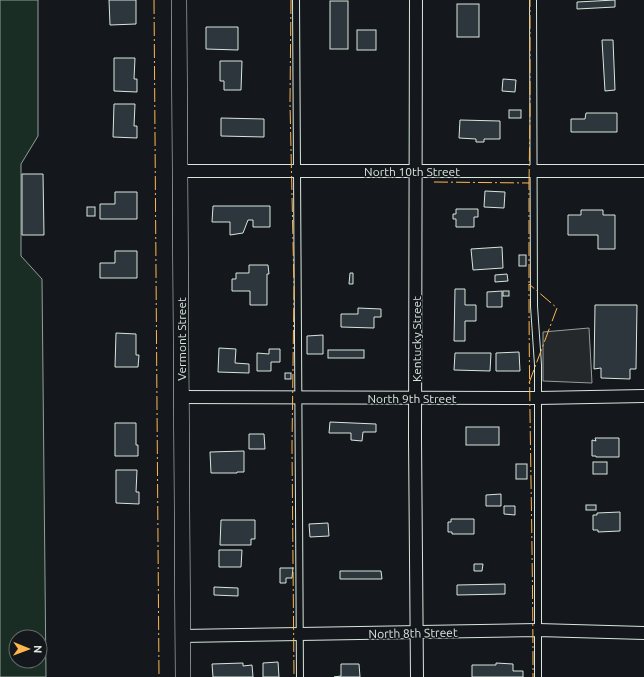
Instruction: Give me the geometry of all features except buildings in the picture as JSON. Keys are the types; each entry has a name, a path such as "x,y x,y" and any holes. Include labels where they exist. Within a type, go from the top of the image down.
{"street":[{"name":"Vermont Street","path":"179,0 183,677"},
{"name":"Kentucky Street","path":"416,0 417,677"},
{"name":"North 10th Street","path":"180,171 644,171"},
{"name":"North 9th Street","path":"181,397 538,398 644,396"},
{"name":"North 8th Street","path":"182,636 538,630 644,633"}],"lane":[{"path":"296,0 300,677"},
{"path":"533,0 534,306 538,365 538,677"}],"green space":[{"path":"0,0 38,0 38,136 21,164 21,256 42,279 46,629 8,629 8,669 46,669 46,677 0,677"}],"shaded area":[{"path":"589,328 592,383 543,381 543,332"}],"power":[{"path":"154,0 159,677"},
{"path":"291,0 290,103 294,287 292,446 294,677"},
{"path":"529,183 530,0"},
{"path":"434,182 529,183 529,284"},
{"path":"529,383 557,308 529,284 529,333 530,382 533,677"}]}
